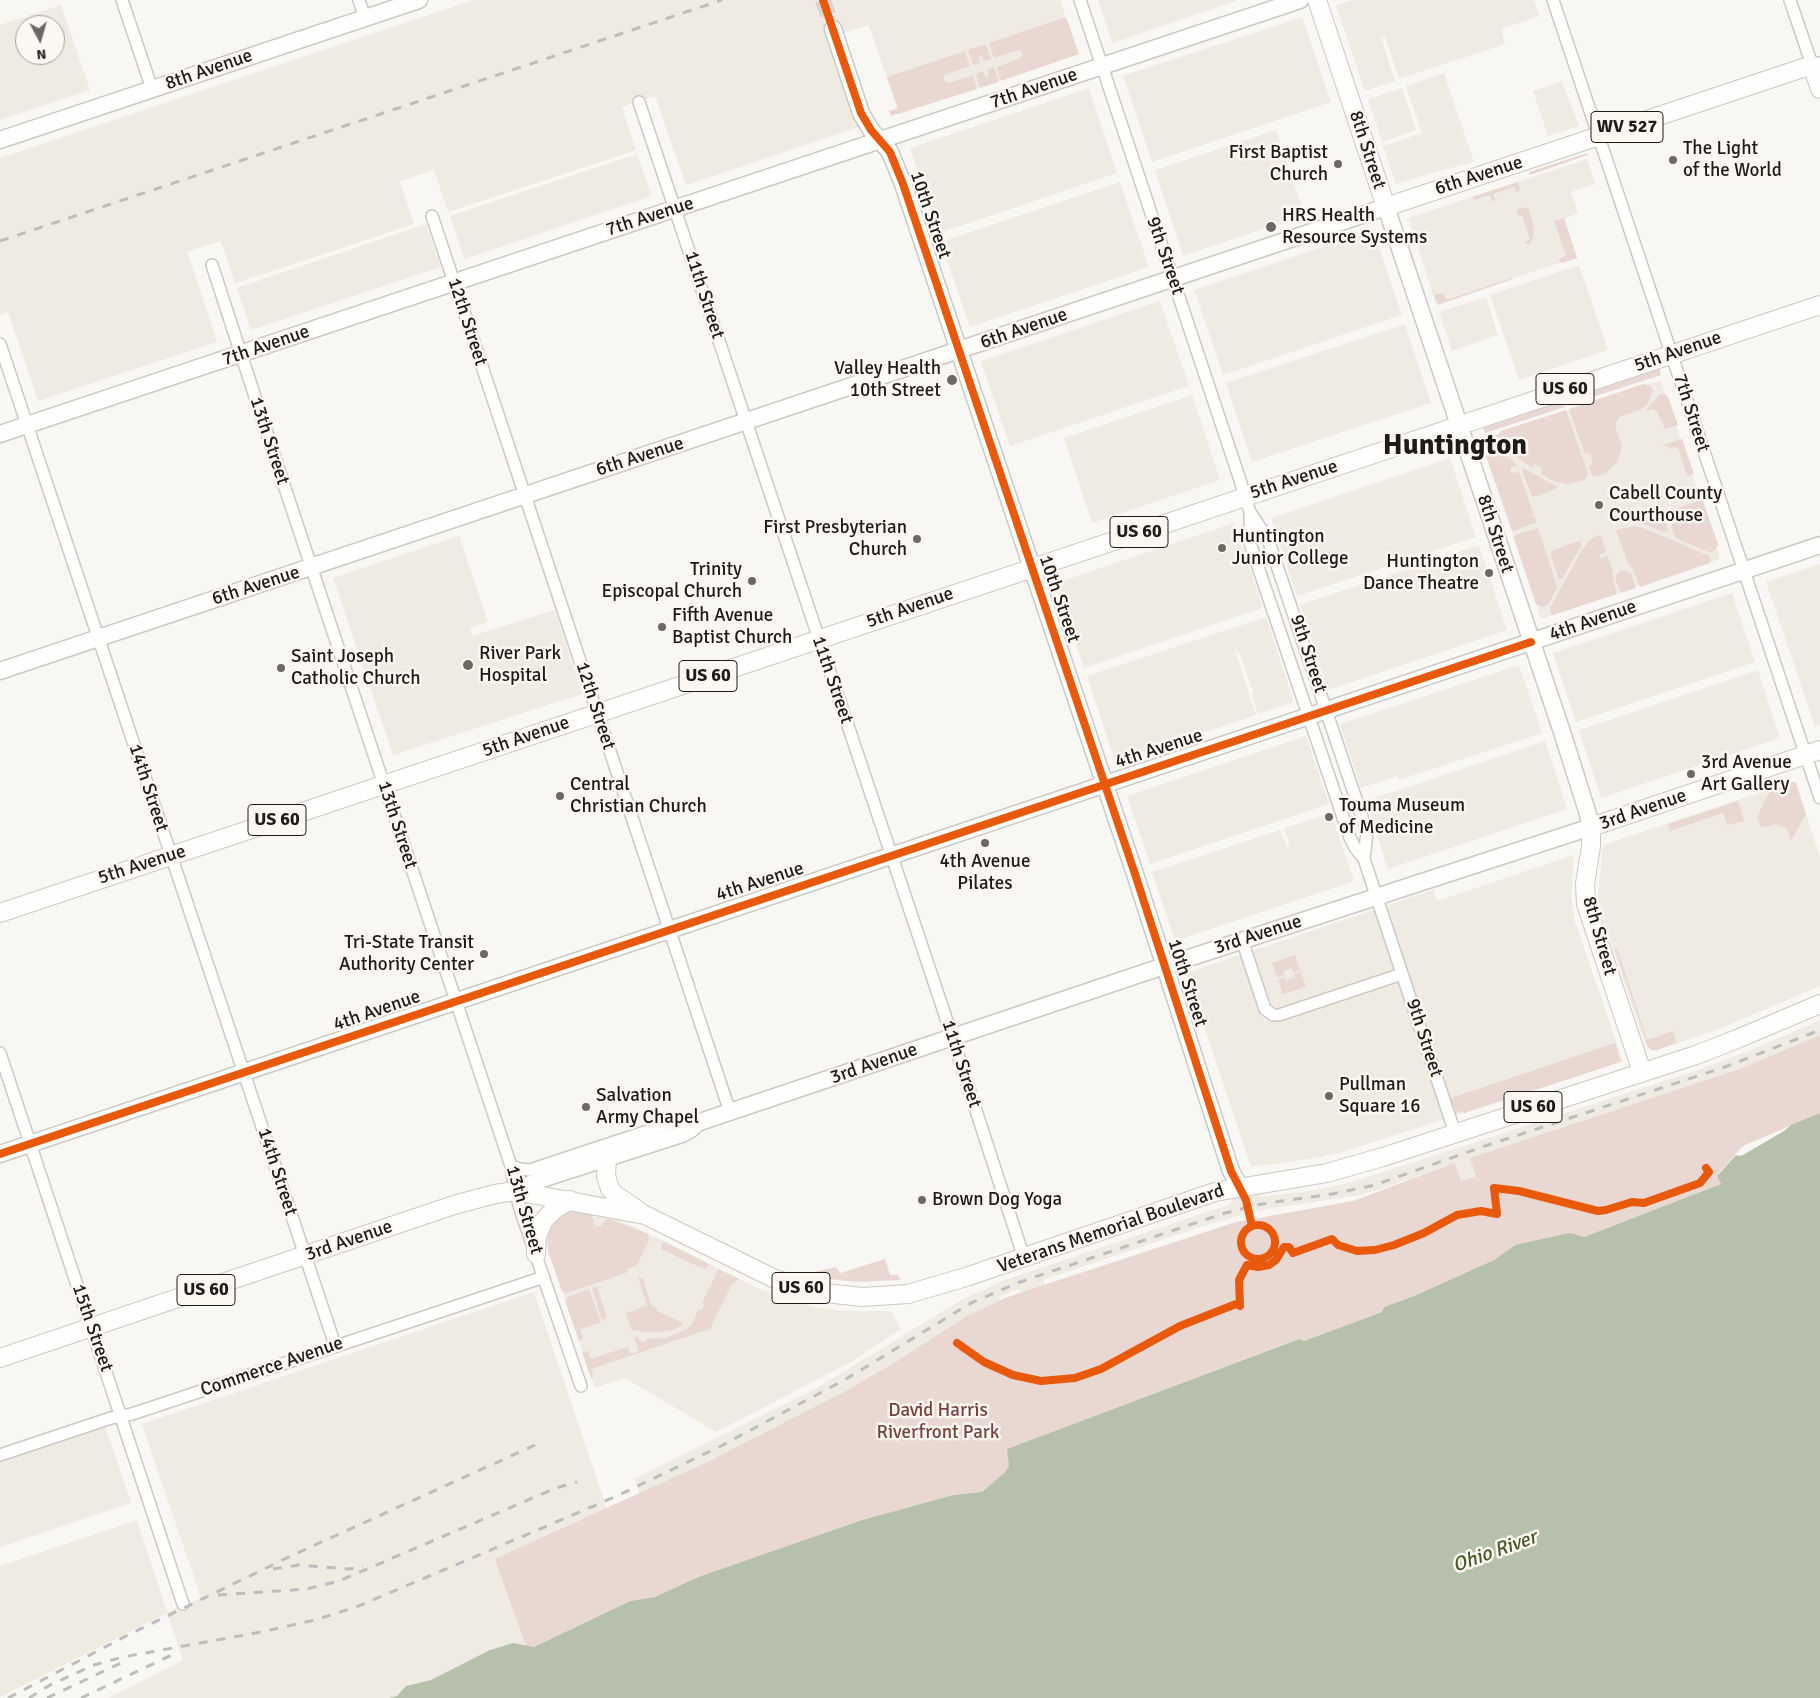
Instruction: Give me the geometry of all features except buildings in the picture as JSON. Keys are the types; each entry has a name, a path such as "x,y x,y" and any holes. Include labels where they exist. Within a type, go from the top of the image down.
{"main road":[{"name":"8th Street","path":"1317,0 1386,208"},
{"name":"6th Avenue","path":"1386,208 1816,64"},
{"path":"1816,64 1820,89"},
{"name":"5th Avenue","path":"0,913 1031,567 1247,504 1459,425 1820,304"},
{"name":"3rd Avenue","path":"1591,827 1813,752"},
{"name":"8th Street","path":"1591,827 1591,846 1585,884 1586,904 1642,1072"},
{"name":"Veterans Memorial Boulevard","path":"515,1191 645,1215 775,1278 817,1292 842,1296 887,1297 914,1293 1024,1258 1216,1192 1239,1186 1340,1170 1717,1047 1820,1004"},
{"path":"607,1159 606,1176 613,1192 645,1215"},
{"name":"3rd Avenue","path":"0,1358 454,1205 515,1191"},
{"path":"536,1254 537,1236 544,1220 557,1208 570,1200"}],"street":[{"path":"122,0 152,90"},
{"path":"359,0 365,18"},
{"name":"8th Avenue","path":"0,140 419,0"},
{"name":"9th Street","path":"1080,0 1247,504 1268,539 1367,832 1364,859"},
{"name":"7th Avenue","path":"0,434 1300,0"},
{"name":"7th Street","path":"1553,0 1744,570 1813,752 1820,798"},
{"path":"1790,0 1816,64"},
{"name":"10th Street","path":"833,29 861,113 894,161 960,351 1231,1171 1239,1186"},
{"name":"11th Street","path":"639,102 952,1037 1024,1258"},
{"name":"6th Avenue","path":"0,671 1386,208"},
{"name":"8th Street","path":"1386,208 1575,770 1591,827"},
{"name":"12th Street","path":"432,216 730,1112"},
{"name":"13th Street","path":"212,265 511,1166 515,1191 581,1386"},
{"name":"14th Street","path":"0,344 335,1345"},
{"name":"9th Street","path":"1247,504 1250,542 1350,838 1364,859 1377,896 1455,1133"},
{"name":"4th Avenue","path":"0,1154 1820,545"},
{"name":"3rd Avenue","path":"511,1166 530,1170 678,1121 688,1120 696,1122 730,1112 1242,940 1591,827"},
{"path":"1242,940 1265,1009 1273,1015 1279,1015 1402,974"},
{"name":"15th Street","path":"0,1053 183,1604"},
{"name":"3rd Avenue","path":"515,1191 542,1179 682,1134 691,1129 696,1122"},
{"name":"Commerce Avenue","path":"0,1455 111,1418 131,1414 544,1277"}],"shaded area":[{"path":"473,0 1060,0 1078,54 899,114 869,25 835,36 865,125 686,185 655,96 622,107 636,150 448,212 434,170 400,181 414,224 235,283 221,241 187,252 217,342 38,401 8,312 0,315 0,158"},
{"path":"1098,0 1239,0 1112,43"},
{"path":"1352,0 1534,0 1539,16 1501,29 1505,44 1399,79 1385,37 1381,38 1395,81 1365,91 1336,5"},
{"path":"61,5 64,15 30,15"},
{"path":"65,17 90,90 0,120 0,25 15,20 15,65 65,65"},
{"path":"1302,17 1331,102 1152,162 1123,76"},
{"path":"1444,73 1474,162 1396,184 1383,146 1422,133 1406,86"},
{"path":"1562,81 1579,126 1548,136 1533,91"},
{"path":"1089,88 1117,173 939,233 910,148"},
{"path":"1402,88 1416,130 1382,142 1368,99"},
{"path":"1276,130 1305,215 1183,256 1155,170"},
{"path":"637,154 652,196 464,259 450,216"},
{"path":"1587,159 1595,184 1571,192 1578,213 1564,219 1577,257 1436,304 1408,218"},
{"path":"1120,182 1149,267 970,327 941,242"},
{"path":"426,224 441,267 251,330 237,288"},
{"path":"1373,230 1402,315 1223,375 1194,290"},
{"path":"1579,265 1608,350 1519,380 1490,295"},
{"path":"1486,297 1498,335 1452,351 1439,312"},
{"path":"1160,301 1189,386 1010,446 981,361"},
{"path":"1405,324 1431,403 1252,462 1226,383"},
{"path":"1661,380 1720,559 1541,619 1482,440"},
{"path":"1192,395 1220,480 1092,523 1064,438"},
{"path":"1450,458 1476,537 1297,596 1271,518"},
{"path":"1234,523 1263,608 1084,668 1056,583"},
{"name":"River Park Hospital","path":"459,536 488,622 470,628 472,636 555,610 582,694 393,755 333,578"},
{"path":"1479,545 1507,630 1328,690 1300,605"},
{"path":"1820,564 1820,725 1815,727 1766,582"},
{"path":"1732,593 1755,662 1576,722 1553,653"},
{"path":"1266,617 1294,702 1258,714 1252,695 1254,693 1240,654 1238,654 1235,646 1256,715 1115,762 1087,676"},
{"path":"1519,665 1542,733 1399,780 1397,776 1361,788 1340,724"},
{"path":"1758,670 1780,738 1601,798 1579,730"},
{"path":"1306,736 1329,804 1150,864 1127,796"},
{"path":"1545,741 1567,809 1388,869 1366,801"},
{"path":"1795,781 1820,857 1820,986 1714,1031 1654,1051 1646,1046 1602,918 1598,895 1603,845"},
{"path":"1331,813 1354,881 1175,941 1152,872 1280,830 1287,848 1290,846 1284,828"},
{"path":"1574,855 1571,897 1575,922 1623,1061 1346,1151 1322,1157 1251,1167 1186,973 1433,890 1437,901"},
{"path":"1820,1020 1820,1035 1740,1069 1471,1158 1476,1176 1460,1181 1454,1163 1360,1195 1255,1211 1206,1225 1043,1280 1048,1296 1032,1300 1019,1289 999,1297 1000,1301 969,1316 856,1386 640,1494 635,1479 817,1388 961,1300 1002,1281 1231,1204 1233,1196 1255,1192 1262,1197 1314,1190 1374,1175 1701,1069 1744,1053"},
{"path":"574,1210 610,1218 637,1228 782,1298 819,1308 843,1311 891,1311 901,1329 851,1362 716,1432 625,1378 595,1388 546,1243 547,1233 551,1225 565,1213"},
{"path":"534,1292 607,1509 496,1559 526,1646 513,1643 490,1650 431,1680 406,1686 397,1696 388,1698 108,1698 183,1660 167,1613 0,1697 0,1566 137,1520 167,1612 201,1598 142,1424"},
{"path":"105,1426 131,1503 0,1547 0,1461"}],"green space":[{"path":"1066,17 1079,54 1001,81 997,67 1021,58 1023,53 1018,50 994,58 989,43"},
{"path":"986,44 991,59 984,61 982,56 979,56 980,63 973,65 968,50"},
{"path":"965,51 970,66 945,75 943,80 949,83 973,75 977,89 891,116 889,111 898,108 887,77"},
{"path":"994,67 999,82 980,88 976,74 983,71 985,77 987,77 989,75 987,70"},
{"path":"1587,153 1588,155 1530,175 1529,172"},
{"path":"1518,182 1520,191 1516,192 1514,187 1493,194 1495,201 1493,202 1490,195 1474,200 1472,197"},
{"path":"1525,207 1529,209 1534,228 1530,244 1525,242 1530,240 1522,215 1518,216 1516,210"},
{"path":"1564,218 1577,258 1562,263 1559,259 1566,255 1554,221"},
{"path":"1512,278 1438,305 1434,295 1443,293 1447,300"},
{"path":"1659,368 1661,375 1568,405 1566,399"},
{"path":"1643,384 1650,386 1653,390 1647,405 1640,410 1621,416 1616,422 1616,429 1622,446 1618,461 1606,473 1598,476 1592,475 1588,466 1593,464 1590,453 1585,454 1569,409"},
{"path":"1660,394 1665,394 1668,397 1678,425 1665,429 1657,411 1652,409 1645,411"},
{"path":"1563,400 1565,407 1485,433 1483,428 1491,424"},
{"path":"1566,410 1588,474 1585,480 1568,484 1553,481 1541,474 1542,468 1535,464 1533,468 1496,444 1495,437 1501,431"},
{"path":"1682,439 1694,474 1687,476 1678,447 1669,449 1668,446 1661,446"},
{"path":"1493,449 1511,459 1516,465 1510,468 1511,473 1519,472 1534,515 1531,516 1532,518 1535,517 1536,523 1512,531 1486,456"},
{"path":"1523,468 1557,488 1537,496 1532,496 1522,471"},
{"path":"1703,501 1718,544 1712,552 1676,538 1671,527 1675,523 1674,520 1669,521 1668,515 1670,511"},
{"path":"1658,514 1664,516 1667,532 1640,522"},
{"path":"1635,526 1707,555 1710,557 1710,563 1640,587 1634,571 1628,563 1616,530"},
{"path":"1538,528 1557,587 1548,605 1543,607 1536,604 1513,536"},
{"path":"1598,535 1601,536 1606,552 1599,555 1601,559 1607,555 1613,572 1617,594 1553,615 1550,612 1550,608 1582,550 1589,541"},
{"path":"1578,541 1582,544 1562,579 1559,579 1551,556 1552,551"},
{"path":"1624,570 1631,574 1636,588 1621,593 1615,578 1618,572"},
{"path":"1793,782 1796,783 1806,814 1791,841 1787,829 1776,824 1761,828 1757,817 1771,789"},
{"path":"1738,801 1744,821 1727,825 1723,813 1670,831 1668,824"},
{"path":"1617,948 1647,1040 1673,1031 1676,1043 1657,1050 1651,1050 1648,1047 1615,949"},
{"path":"1295,955 1300,970 1293,972 1292,968 1283,971 1284,975 1277,977 1272,963"},
{"path":"1301,972 1306,987 1283,994 1278,980 1285,977 1286,981 1295,978 1294,974"},
{"name":"David Harris Riverfront Park","path":"1820,1035 1820,1113 1743,1146 1717,1175 1721,1184 1584,1237 1515,1245 1494,1260 1414,1296 1384,1307 1382,1312 1304,1341 1298,1339 1008,1449 1009,1466 1004,1473 982,1492 953,1495 862,1520 698,1577 655,1597 630,1601 534,1647 526,1646 495,1559 703,1464 844,1392 967,1316 1005,1298 1236,1222 1353,1201 1454,1163 1461,1181 1476,1176 1470,1158 1740,1069"},
{"path":"1615,1043 1621,1062 1464,1113 1456,1112 1452,1104 1451,1098"},
{"path":"568,1211 592,1215 596,1227 601,1226 607,1219 610,1219 648,1234 649,1240 637,1265 627,1269 628,1272 567,1293 562,1291 548,1251 548,1237 554,1222"},
{"path":"663,1241 709,1264 706,1270 661,1249"},
{"path":"885,1259 890,1275 898,1275 901,1280 857,1282 807,1274 835,1267 840,1273"},
{"path":"719,1269 739,1279 732,1284 710,1329 591,1369 593,1376 591,1378 582,1352 588,1351 591,1359 627,1347 631,1354 639,1351 634,1337 639,1338 639,1341 646,1342 646,1339 666,1338 687,1329 699,1309 702,1310 705,1305 702,1303"},
{"path":"638,1277 643,1279 651,1305 658,1309 657,1311 683,1323 681,1326 662,1332 632,1330 626,1313 647,1306"},
{"path":"597,1287 607,1318 602,1320 592,1288"},
{"path":"589,1289 601,1323 580,1329 583,1338 579,1341 565,1301 568,1297"}],"water":[{"name":"Ohio River","path":"1820,1113 1820,1698 388,1698 397,1696 406,1686 431,1680 490,1650 513,1643 534,1647 630,1601 655,1597 698,1577 862,1520 953,1495 982,1492 1004,1473 1009,1466 1007,1449 1299,1339 1304,1341 1382,1312 1384,1307 1414,1296 1494,1260 1515,1245 1570,1233 1584,1237 1721,1184 1717,1176 1736,1155 1743,1155 1791,1125"}],"tunnel":[{"path":"823,0 833,29"}],"railway":[{"path":"0,241 722,0"},
{"path":"29,1698 50,1685 94,1665 123,1657 261,1632 315,1620 356,1607 617,1496 721,1446 846,1379 971,1303 1020,1282 1225,1213 1262,1204 1332,1194 1375,1185 1482,1147 1725,1067 1820,1030"},
{"path":"8,1698 126,1636 293,1555 535,1445"},
{"path":"218,1595 307,1589 339,1581 556,1488 577,1482"},
{"path":"273,1569 299,1565 349,1569 363,1567"},
{"path":"81,1698 178,1652"},
{"path":"47,1698 121,1663"}],"cycle path":[{"path":"823,0 861,113 871,130 890,152 903,184 1135,874 1231,1171 1246,1200 1252,1226"},
{"path":"0,1154 1531,642"},
{"path":"957,1343 984,1362 1013,1375 1041,1381 1075,1378 1101,1369 1180,1326 1236,1304 1240,1306 1239,1280 1247,1265 1258,1267 1269,1265 1276,1260 1284,1247 1289,1247 1293,1253 1332,1239 1338,1245 1357,1251 1375,1250 1394,1245 1424,1233 1457,1215 1481,1211 1497,1214 1494,1188 1519,1191 1598,1211 1632,1202 1644,1203 1700,1183 1709,1172 1706,1168"},
{"path":"1258,1225 1265,1226 1270,1230 1274,1235 1275,1242 1274,1249 1270,1254 1265,1258 1258,1259 1251,1258 1246,1254 1242,1249 1241,1242 1242,1235 1246,1230 1251,1226 1258,1225"}],"place":[{"name":"The Light of the World","path":"1673,160"},
{"name":"First Baptist Church","path":"1338,164"},
{"name":"HRS Health Resource Systems","path":"1271,227"},
{"name":"Valley Health 10th Street","path":"952,380"},
{"name":"Cabell County Courthouse","path":"1599,505"},
{"name":"First Presbyterian Church","path":"917,539"},
{"name":"Huntington Junior College","path":"1222,548"},
{"name":"Huntington Dance Theatre","path":"1489,573"},
{"name":"Trinity Episcopal Church","path":"752,581"},
{"name":"Fifth Avenue Baptist Church","path":"662,627"},
{"name":"River Park Hospital","path":"468,665"},
{"name":"Saint Joseph Catholic Church","path":"281,668"},
{"name":"3rd Avenue Art Gallery","path":"1691,774"},
{"name":"Central Christian Church","path":"560,796"},
{"name":"Touma Museum of Medicine","path":"1329,817"},
{"name":"4th Avenue Pilates","path":"985,843"},
{"name":"Tri-State Transit Authority Center","path":"484,954"},
{"name":"Pullman Square 16","path":"1329,1096"},
{"name":"Salvation Army Chapel","path":"586,1107"},
{"name":"Brown Dog Yoga","path":"922,1200"}],"district":[{"name":"Huntington","path":"1455,446"}]}
